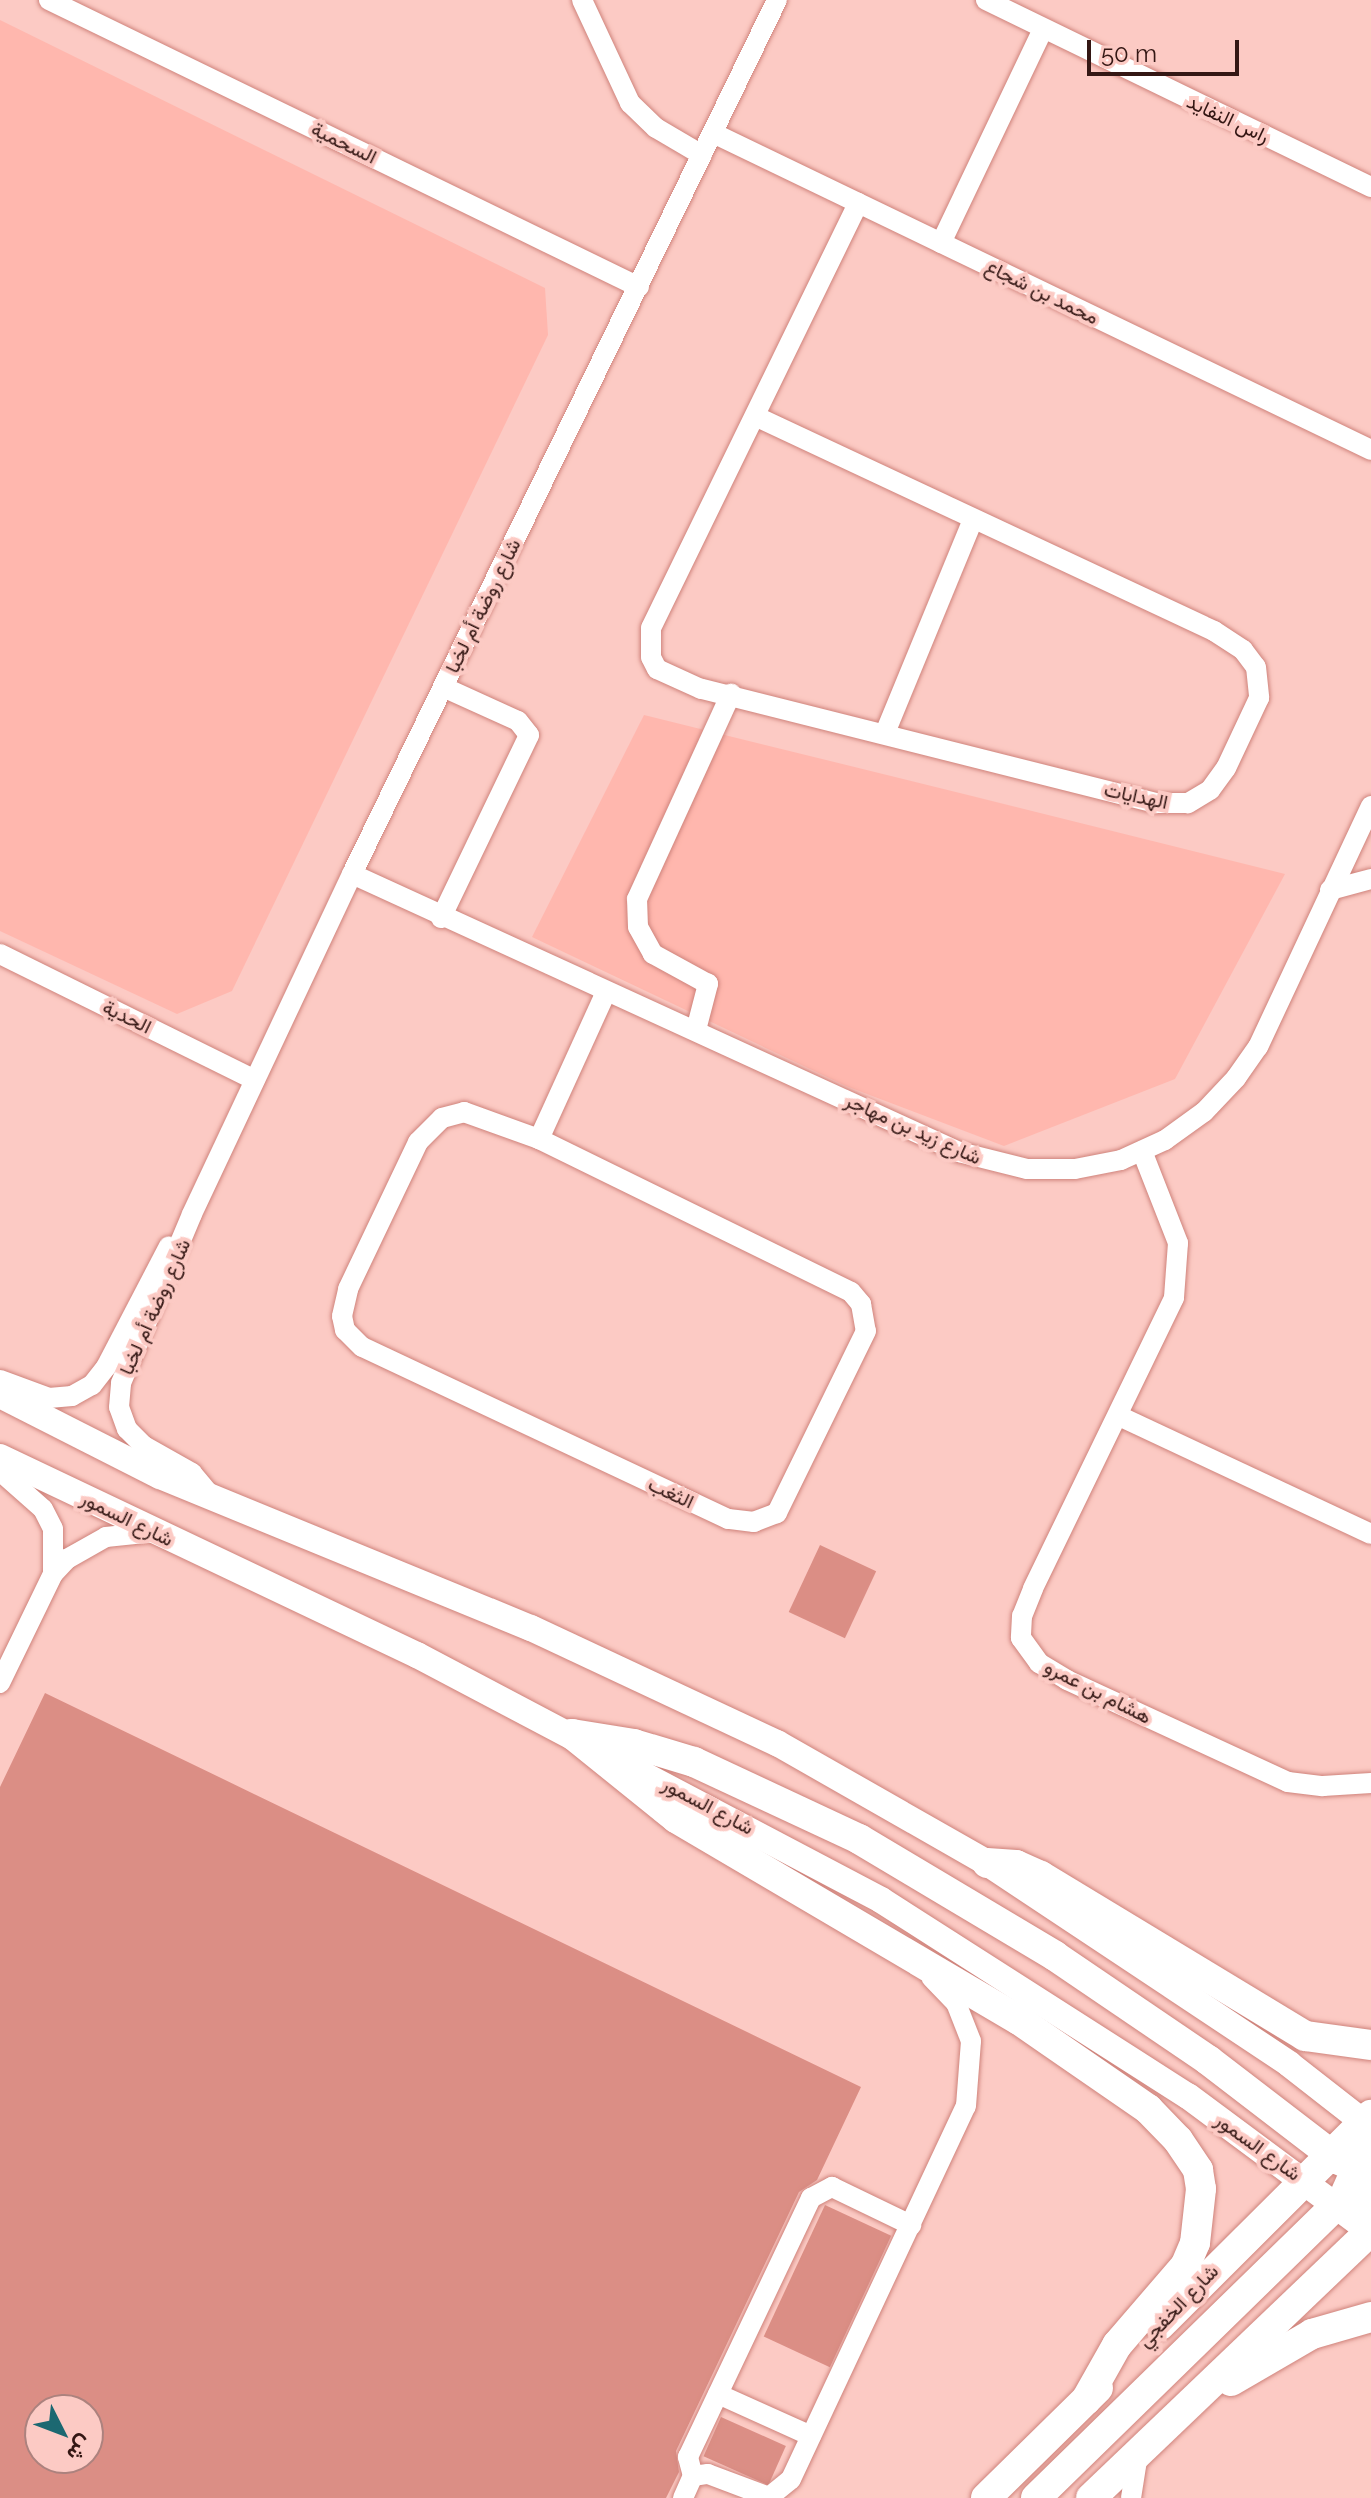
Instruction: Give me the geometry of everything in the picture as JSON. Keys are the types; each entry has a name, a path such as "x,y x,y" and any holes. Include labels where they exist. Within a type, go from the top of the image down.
{"highway":[{"path":"572,1734 676,1818 901,1946 1148,2109 1198,2170 1200,2219 1185,2266 1117,2345 1086,2400"},
{"path":"572,1734 634,1744 694,1762 859,1839 1055,1956 1208,2060 1366,2178"},
{"path":"987,1863 1016,1865 1041,1876 1305,2036 1371,2045"},
{"path":"1091,2498 1371,2231 1366,2178 1368,2122"},
{"name":"شارع الخفجي","path":"986,2498 1303,2179 1368,2122"},
{"path":"1303,2179 1366,2178"},
{"path":"1036,2498 1366,2178"},
{"path":"1188,2406 1301,2339 1371,2317"}],"main road":[{"path":"0,1395 213,1500 531,1628 763,1736 987,1863 1289,2064 1368,2122"},
{"name":"شارع السمور","path":"0,1457 572,1734 922,1923 1188,2096 1371,2231"}],"street":[{"name":"السحمية","path":"49,0 639,287"},
{"path":"582,0 630,103 656,128 702,155"},
{"name":"شارع روضة أم لخبا","path":"213,1500 192,1473 135,1439 119,1407 121,1383 192,1214 352,874 777,0"},
{"name":"راس النفايد","path":"986,0 1042,31 1371,187"},
{"path":"941,243 1042,31"},
{"name":"محمد بن شجاع","path":"713,133 1371,450"},
{"name":"الهدايات","path":"757,417 1231,640 1256,667 1260,689 1255,707 1210,790 1173,805 666,677 651,657 651,628 757,417 858,203"},
{"path":"885,733 973,520"},
{"path":"441,918 529,735 518,721 443,687"},
{"path":"696,1030 708,984 653,954 638,927 637,899 731,694"},
{"name":"شارع زيد بن مهاجر","path":"352,874 441,918 981,1160 1027,1169 1075,1169 1142,1151 1204,1112 1236,1078 1258,1047 1371,806"},
{"path":"1330,890 1371,879"},
{"name":"الحدية","path":"0,954 255,1080"},
{"path":"539,1139 606,992"},
{"name":"الثغب","path":"464,1112 539,1139 824,1274 861,1304 866,1331 861,1343 787,1498 767,1519 728,1519 362,1347 345,1330 342,1316 348,1289 418,1142 432,1124 464,1112"},
{"name":"هشام بن عمرو","path":"1142,1151 1178,1243 1179,1278 1167,1316 1022,1616 1025,1648 1067,1680 1288,1782 1323,1786 1371,1783"},
{"name":"شارع روضة أم لخبا","path":"0,1380 49,1398 72,1396 92,1385 106,1367 174,1235 192,1214"},
{"path":"1119,1416 1371,1534"},
{"path":"0,1471 43,1509 53,1529 53,1574"},
{"path":"0,1683 53,1574 84,1547 106,1537 154,1532"},
{"path":"693,2476 708,2474 769,2497 791,2479 966,2106 971,2041 956,2003 901,1946"},
{"path":"683,2498 693,2476 688,2457 811,2198 832,2187 911,2225"},
{"path":"718,2394 811,2436"},
{"path":"1131,2498 1138,2454"}],"shaded area":[{"path":"0,20 545,288 548,335 232,991 177,1014 0,931"},
{"path":"644,715 1285,874 1175,1079 1004,1146 846,1086 532,937"}],"building":[{"path":"820,1545 876,1571 845,1638 789,1612"},
{"path":"45,1693 861,2087 817,2180 799,2192 676,2451 679,2472 666,2498 0,2498 0,1787"},
{"path":"825,2205 891,2236 830,2367 764,2336"},
{"path":"721,2417 786,2446 768,2485 704,2456"}]}
